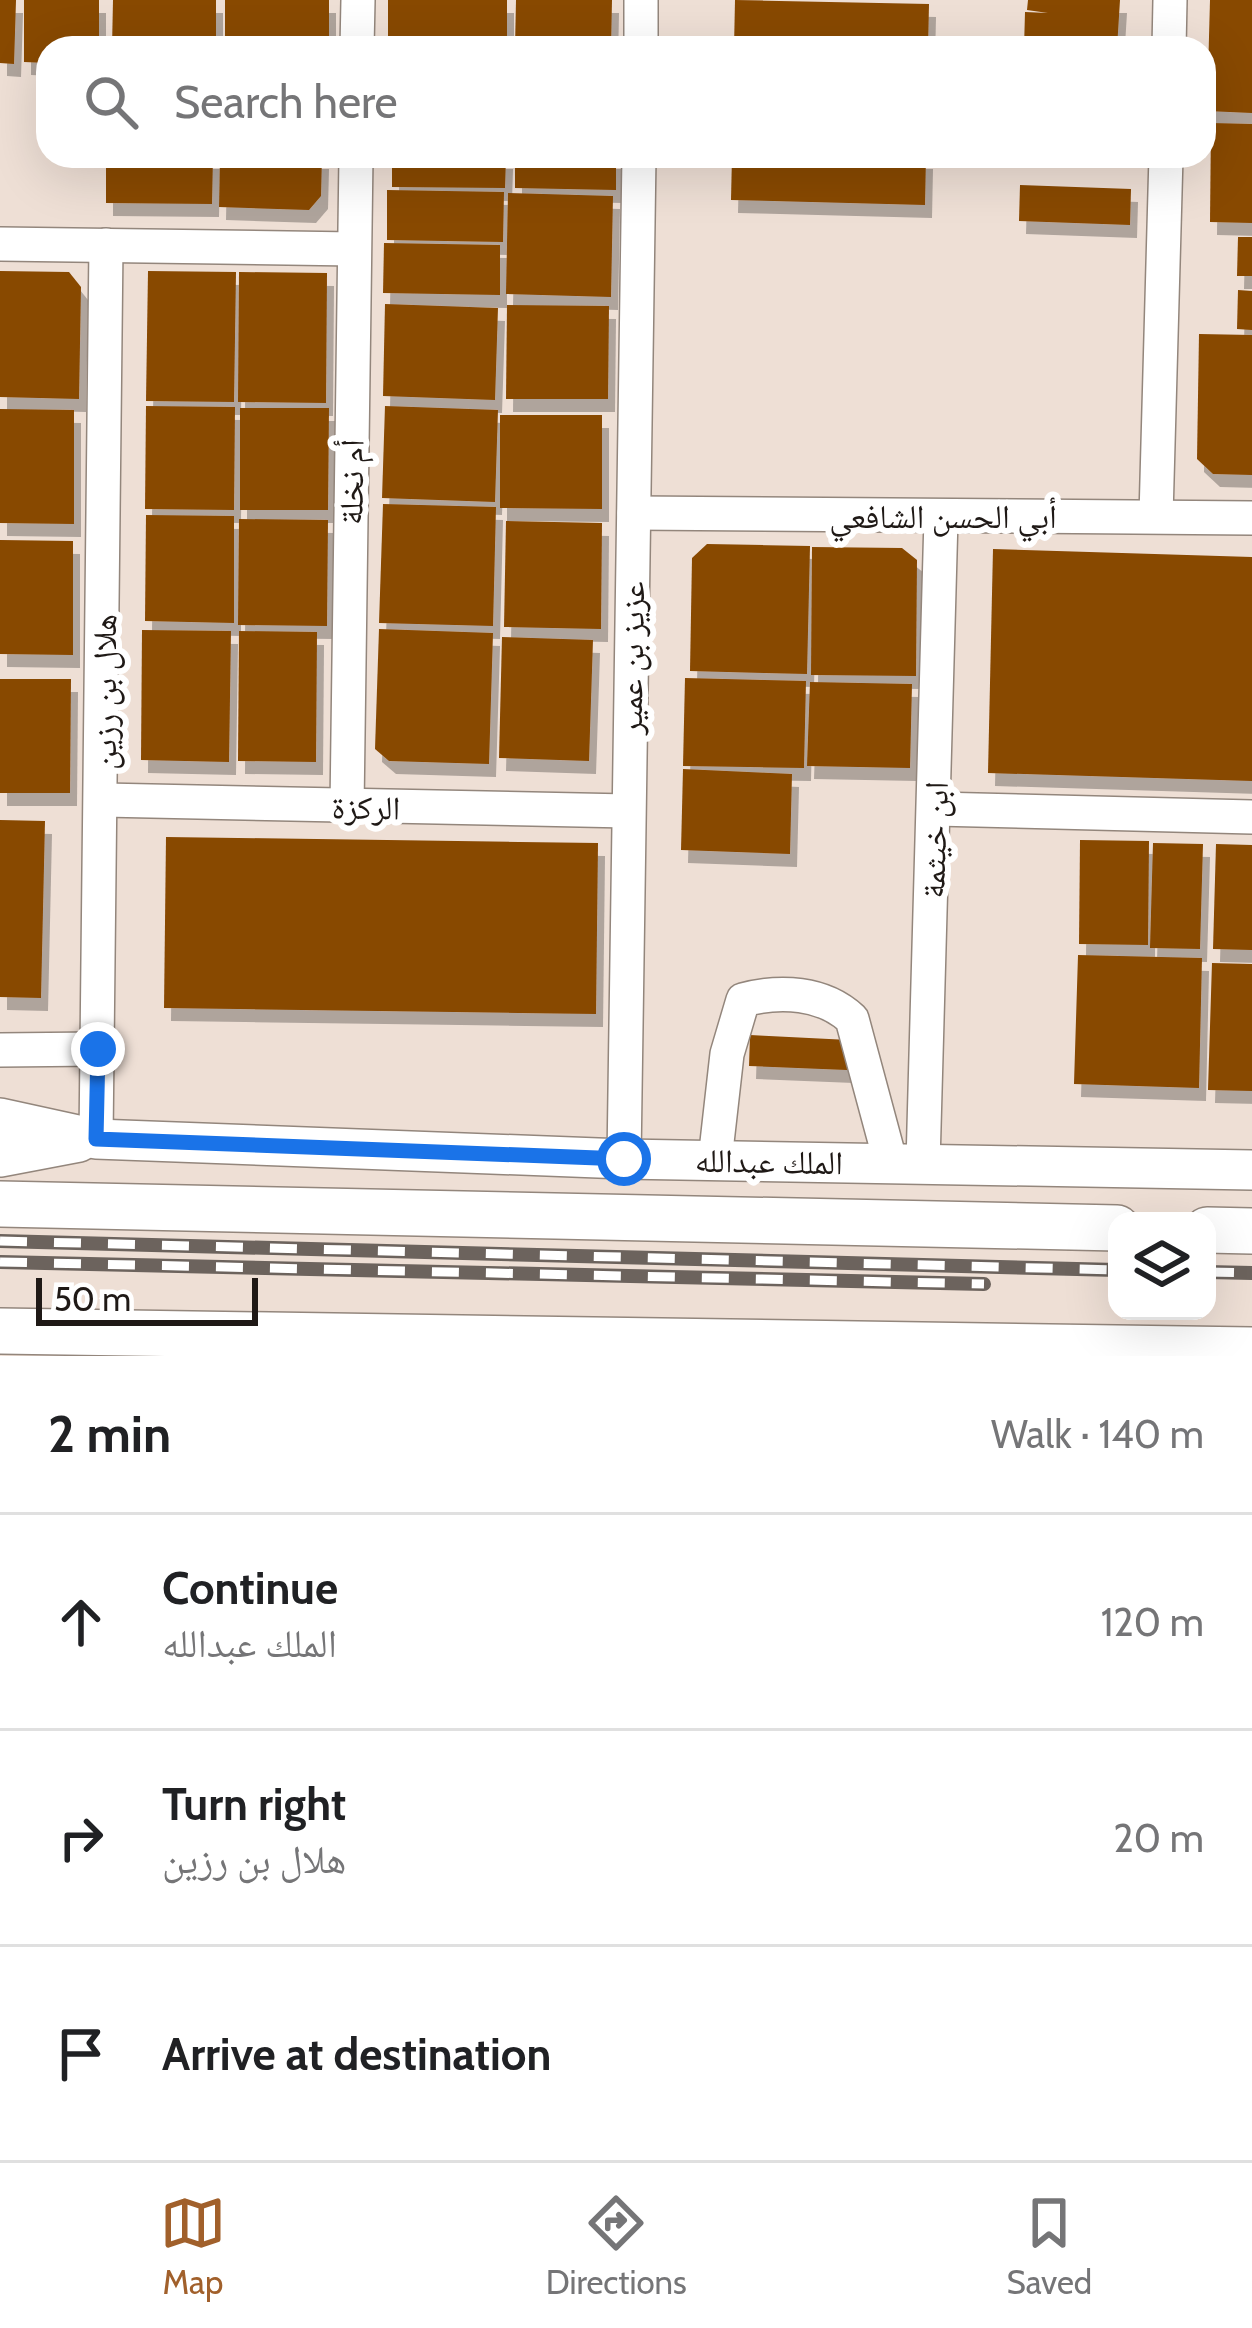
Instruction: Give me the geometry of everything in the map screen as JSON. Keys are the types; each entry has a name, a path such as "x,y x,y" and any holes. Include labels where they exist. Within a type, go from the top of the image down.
{"highway":[{"name":"الملك عبدالله","path":"0,1204 1108,1228"},
{"path":"1216,1230 1252,1231"},
{"path":"0,1331 1252,1350"}],"main road":[{"name":"الملك عبدالله","path":"0,1118 96,1139 624,1159 1252,1170"},
{"path":"0,1137 96,1139"},
{"path":"0,1157 96,1139"}],"street":[{"path":"357,36 358,0"},
{"path":"640,36 641,0"},
{"path":"1169,36 1170,0"},
{"name":"أم نخلة","path":"347,807 356,168"},
{"name":"عزيز بن عمير","path":"624,1159 639,168"},
{"path":"1156,516 1166,168"},
{"path":"0,244 354,249"},
{"name":"هلال بن رزين","path":"96,1139 104,800 106,245"},
{"name":"أبي الحسن الشافعي","path":"634,513 1252,518"},
{"name":"ابن خيثمة","path":"907,1163 936,809 941,518"},
{"name":"الركزة","path":"104,800 628,811"},
{"path":"936,809 1252,817"},
{"path":"715,1160 735,1024 742,1000 763,994 819,997 852,1018 907,1163"},
{"path":"0,1050 98,1049"}],"building":[{"path":"0,0 16,0 14,64 0,63"},
{"path":"24,0 99,0 99,36 36,36 36,62 24,62"},
{"path":"113,0 216,0 216,36 112,36"},
{"path":"225,0 329,0 329,36 225,36"},
{"path":"388,0 507,0 507,36 388,36"},
{"path":"516,0 612,0 611,36 515,36"},
{"path":"735,0 929,4 928,36 734,36"},
{"path":"1028,0 1120,0 1118,36 1024,36 1025,12 1048,13 1027,10"},
{"path":"1210,0 1252,0 1252,113 1216,111 1216,36 1209,36"},
{"path":"1216,123 1252,124 1252,223 1210,222"},
{"path":"106,168 213,168 212,204 106,203"},
{"path":"220,168 322,168 321,196 309,210 219,207"},
{"path":"392,168 506,168 505,188 392,187"},
{"path":"515,168 616,168 616,190 515,188"},
{"path":"732,168 926,168 925,205 731,200"},
{"path":"1020,185 1131,189 1130,225 1019,221"},
{"path":"387,190 504,192 503,242 387,240"},
{"path":"508,193 613,196 611,297 506,294"},
{"path":"1238,237 1252,237 1252,276 1237,276"},
{"path":"384,243 500,245 500,295 383,293"},
{"path":"0,271 69,272 81,287 79,399 0,397"},
{"path":"148,271 236,272 234,402 146,401"},
{"path":"239,272 327,273 326,403 238,402"},
{"path":"1238,290 1252,291 1252,330 1237,329"},
{"path":"385,304 498,308 495,400 383,396"},
{"path":"507,305 609,306 608,399 506,399"},
{"path":"1199,334 1252,335 1252,475 1213,474 1197,459"},
{"path":"146,406 235,407 234,510 145,509"},
{"path":"385,406 498,410 495,502 382,498"},
{"path":"240,408 329,408 328,510 240,510"},
{"path":"0,409 74,410 74,524 0,523"},
{"path":"500,415 602,415 602,509 500,508"},
{"path":"383,504 496,507 493,626 379,623"},
{"path":"146,515 234,516 234,623 145,621"},
{"path":"239,519 328,520 327,626 238,625"},
{"path":"506,521 602,523 601,629 504,627"},
{"path":"0,540 73,541 73,655 0,654"},
{"path":"707,544 810,546 807,674 690,671 692,558"},
{"path":"812,547 902,548 917,560 916,676 811,675"},
{"path":"993,549 1252,557 1252,781 988,773"},
{"path":"379,629 493,633 489,764 389,761 375,749"},
{"path":"142,630 231,631 229,762 141,760"},
{"path":"239,631 317,632 316,762 238,761"},
{"path":"502,637 593,640 589,761 499,758"},
{"path":"685,678 806,681 804,768 683,766"},
{"path":"0,679 71,679 70,793 0,793"},
{"path":"810,682 912,684 910,768 807,766"},
{"path":"683,769 792,774 790,854 681,850"},
{"path":"0,820 45,821 41,998 0,997"},
{"path":"166,837 598,843 596,1014 164,1008"},
{"path":"1080,840 1149,841 1148,945 1079,944"},
{"path":"1153,843 1203,844 1200,949 1150,948"},
{"path":"1216,844 1252,845 1252,950 1213,949"},
{"path":"1078,955 1202,958 1199,1088 1074,1084"},
{"path":"1212,963 1252,964 1252,1091 1208,1090"},
{"path":"750,1035 849,1040 847,1070 749,1066"}],"railway":[{"path":"0,1241 1108,1270"},
{"path":"0,1262 984,1284"},
{"path":"1216,1272 1252,1273"}],"route":[{"path":"98,1049 96,1139 624,1159"}]}
